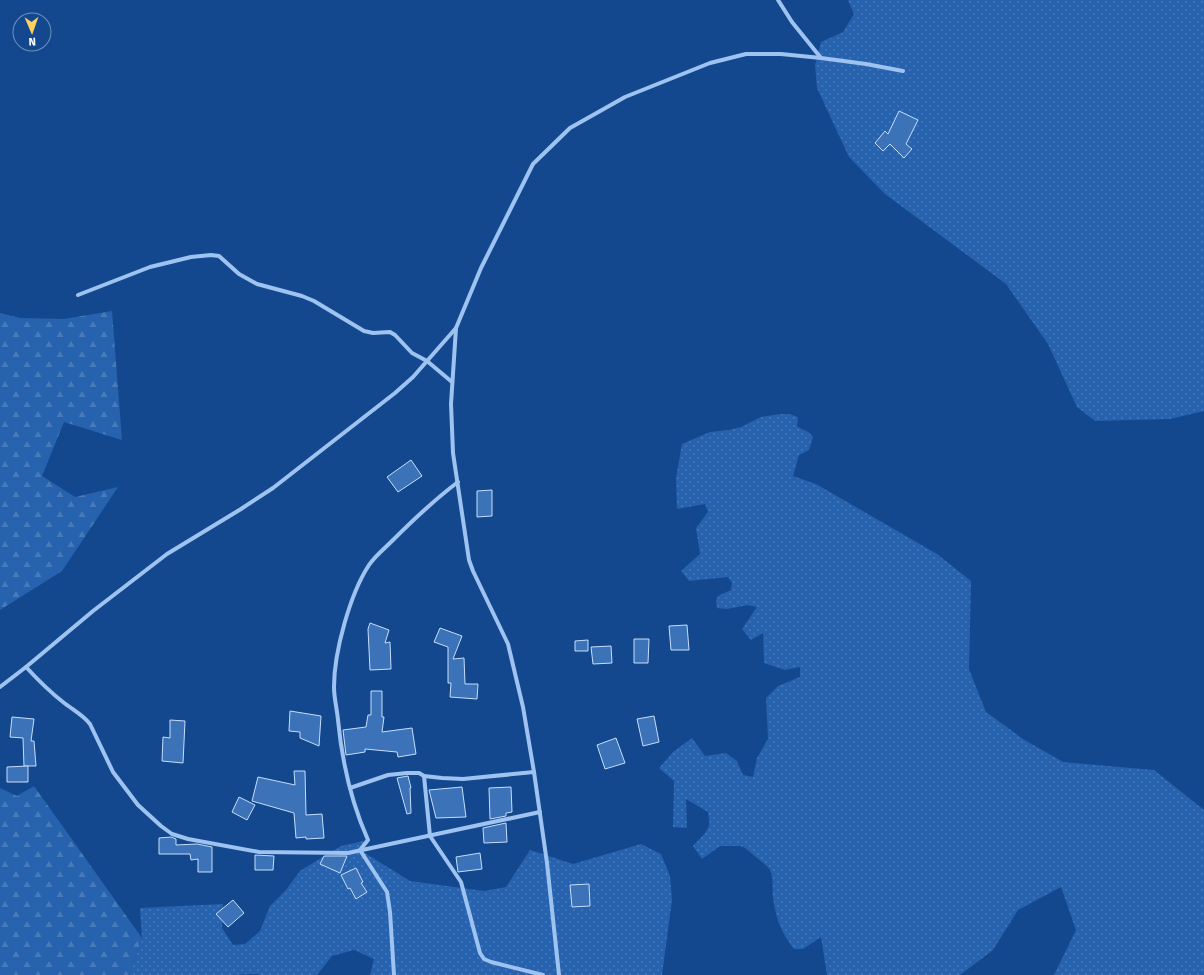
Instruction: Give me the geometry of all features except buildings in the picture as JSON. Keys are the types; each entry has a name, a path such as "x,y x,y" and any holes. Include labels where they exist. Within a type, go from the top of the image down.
{"street":[{"path":"778,0 792,22 821,58"},
{"path":"559,975 547,863 523,706 508,644 469,560 453,453 451,404 456,328 481,268 533,164 570,128 625,97 710,63 746,54 781,54 821,58 903,71"},
{"path":"78,295 150,267 191,257 211,255 219,256 239,274 257,284 302,296 314,301 364,332 390,332 396,335 412,353 427,361 452,382"},
{"path":"0,687 26,668 93,611 167,554 241,509 289,476 396,393 413,377 456,328"},
{"path":"360,850 368,840 356,812 340,746 334,688 338,649 356,590 370,564 411,521 458,482"},
{"path":"26,668 42,684 85,718 90,724 113,772 138,805 172,834 188,839 259,852 348,853 540,812"},
{"path":"350,788 388,775 407,773 419,773 424,776 463,779 534,772"},
{"path":"424,776 430,836 461,882 480,954 484,959 491,962 543,975"},
{"path":"360,850 387,892 390,912 394,975"}],"green space":[{"path":"848,0 1204,0 1204,411 1170,419 1095,421 1077,407 1048,344 1006,284 885,194 849,157 817,88 815,65 821,42 843,32 854,14"},
{"path":"112,311 122,440 64,422 42,476 75,497 118,487 62,571 0,610 0,313 20,318 64,319"},
{"path":"789,414 798,417 797,426 813,437 809,450 799,455 793,476 816,484 937,554 971,581 969,669 986,712 1023,739 1063,762 1154,770 1204,810 1204,975 1054,975 1076,930 1061,887 1018,910 993,950 960,975 827,975 821,937 803,949 794,949 786,937 776,912 771,873 765,865 744,847 739,846 720,846 702,859 693,846 708,828 708,812 686,799 687,828 673,827 674,781 659,768 673,752 692,738 705,756 726,753 737,761 743,775 753,777 757,758 768,739 766,698 778,686 800,677 800,667 785,670 764,663 763,633 751,640 742,629 757,607 748,605 727,609 717,608 716,601 718,596 731,590 732,583 728,577 689,581 681,571 700,554 696,528 708,512 705,504 677,509 676,478 682,444 710,432 741,427 761,417"},
{"path":"34,786 142,938 129,975 0,975 0,788 17,796"},
{"path":"368,840 360,850 410,881 484,891 506,887 530,850 573,864 641,844 661,854 670,876 672,900 662,975 370,975 374,959 354,950 332,956 317,975 129,975 142,938 140,908 223,904 222,928 233,945 245,944 260,931 270,906 286,890 300,871 341,846"}]}
